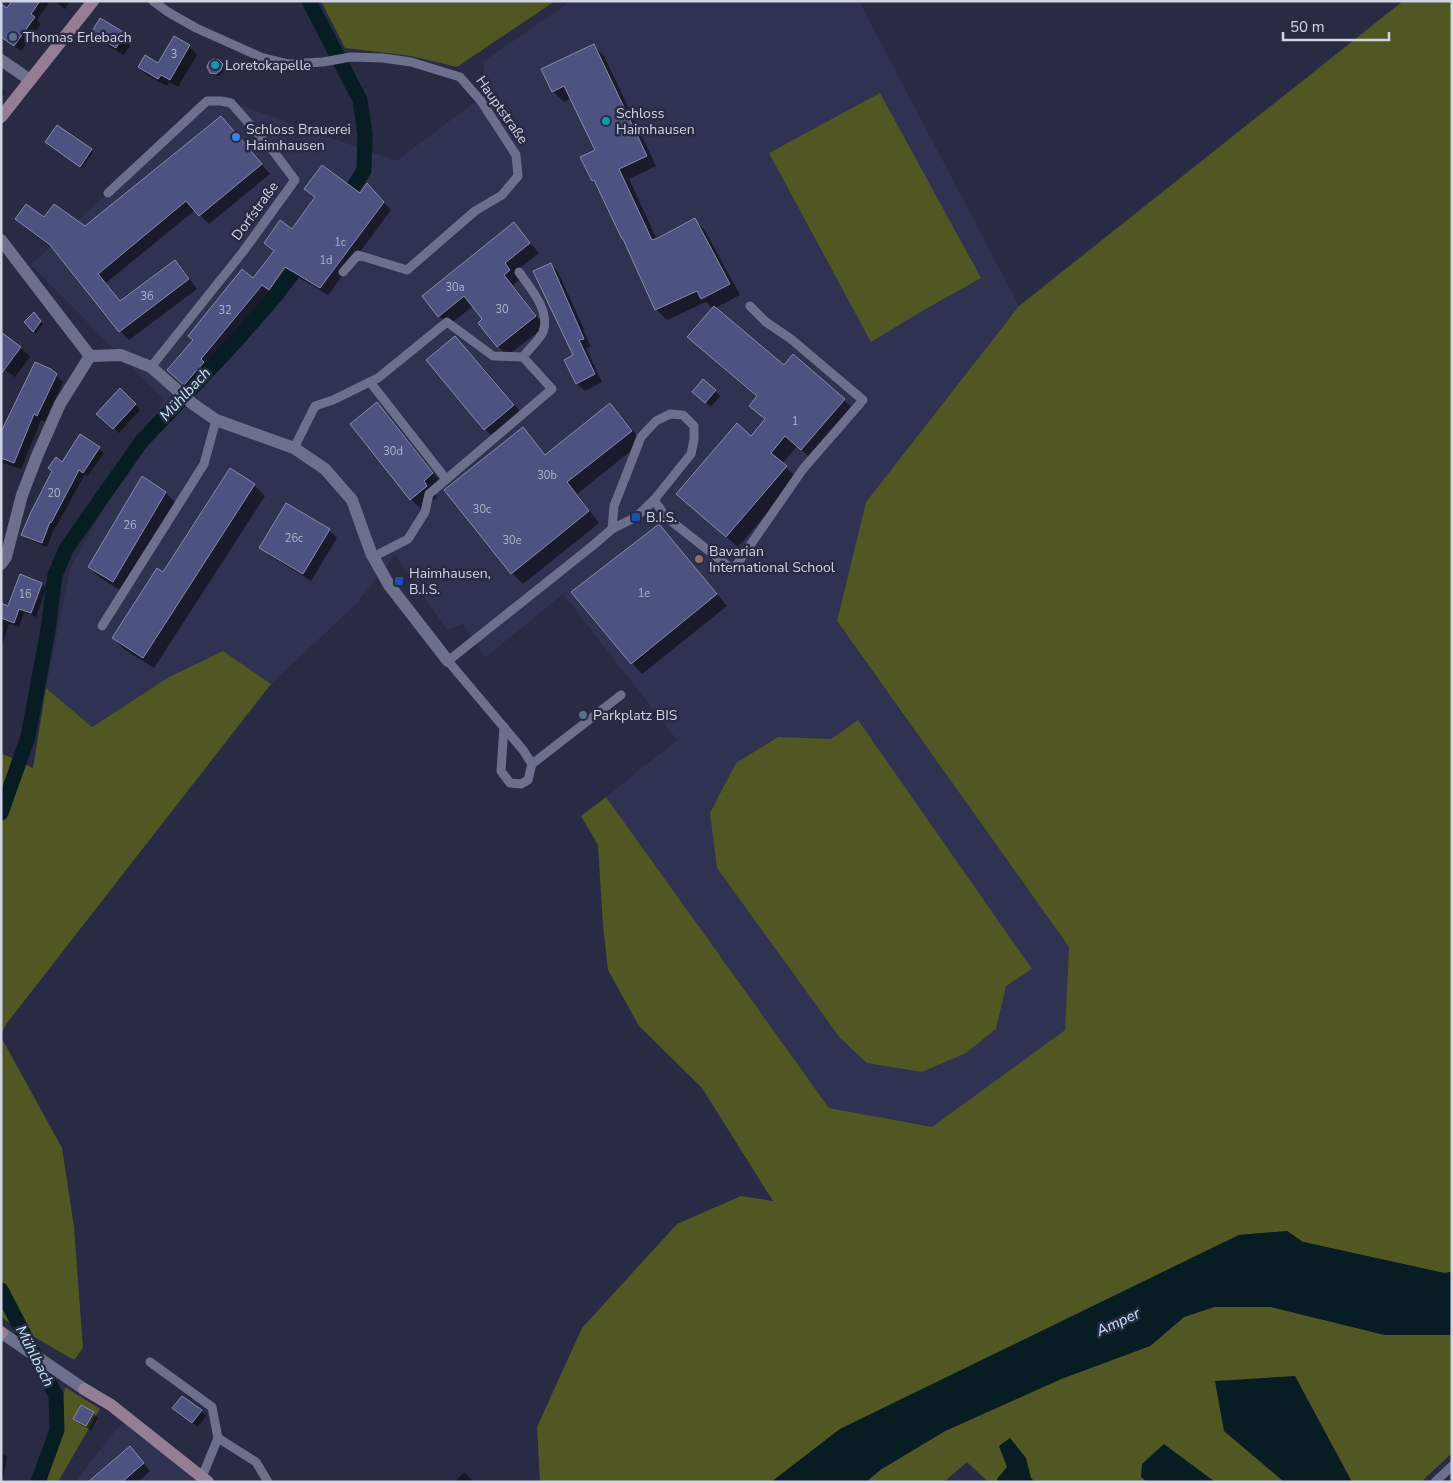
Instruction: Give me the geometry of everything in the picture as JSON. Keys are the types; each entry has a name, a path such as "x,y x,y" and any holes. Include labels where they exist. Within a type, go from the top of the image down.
{"street":[{"path":"1,117 93,1"},
{"path":"1,60 30,80"},
{"path":"1,240 90,356"},
{"path":"90,356 121,355 151,367 193,404 216,420 294,448 325,469 352,500 373,557 389,585 448,661"},
{"path":"1,564 6,557 22,495 37,456 60,404 90,356"},
{"path":"1,1333 111,1405 205,1479"}],"lane":[{"name":"Hauptstraße","path":"153,1 196,28 263,58 288,64 324,62 351,57 383,58 411,62 460,77 481,101 516,155 518,176 502,195 475,211 407,270 358,255 342,272"},
{"name":"Dorfstraße","path":"108,192 207,101 231,103 274,152 295,180 242,253 151,367"},
{"path":"520,272 542,308 544,321 543,332 523,356"},
{"path":"654,500 666,517 733,570 803,469 862,400 791,338 766,322 750,306"},
{"path":"294,448 315,406 333,400 378,378 447,322 493,356 523,356 552,389 429,494 425,512 408,539 373,557"},
{"path":"370,382 446,479"},
{"path":"532,764 523,750 448,661 612,529 636,517 654,500 691,454 694,426 683,415 670,414 656,420 641,437 614,506 612,529"},
{"path":"102,626 204,464 216,420"},
{"path":"504,727 501,771 510,783 521,784 528,780 532,764 621,695"},
{"path":"150,1362 212,1407 218,1438 205,1479"},
{"path":"218,1438 256,1462 268,1482"},
{"path":"1435,1482 1452,1466"}],"shaded area":[{"name":"Bavarian International School","path":"571,1 859,1 1019,306 866,502 837,622 1069,947 1065,1030 932,1128 829,1108 606,797 677,740 563,594 485,658 463,624 447,630 395,555 357,603 271,684 223,651 169,677 92,727 46,688 70,568 164,400 31,265 211,95 396,161 484,95 484,61"},
{"path":"122,1422 174,1462 198,1482 75,1482"}],"green space":[{"path":"321,1 555,1 457,67 411,56 345,48"},
{"path":"1403,1 1452,1 1452,1272 1444,1273 1303,1242 1287,1231 1239,1235 840,1429 772,1482 540,1482 537,1427 582,1328 677,1224 741,1196 773,1201 702,1088 639,1026 608,970 598,845 581,816 606,797 829,1108 932,1127 1065,1030 1069,947 837,621 866,502 1019,306"},
{"path":"880,93 981,278 871,342 769,153"},
{"path":"223,651 271,684 7,1023 1,1034 1,753 33,768 46,688 92,727 169,677"},
{"path":"858,720 1032,969 1006,986 996,1029 966,1053 922,1072 867,1063 840,1038 717,868 710,813 736,763 778,737 831,739"},
{"path":"1,1037 62,1148 74,1227 83,1348 74,1360 5,1320 1,1315"},
{"path":"1214,1307 1271,1307 1385,1335 1452,1335 1452,1453 1421,1482 988,1482 967,1462 944,1482 866,1482 880,1470 945,1431 1061,1379 1150,1346 1184,1317"},
{"path":"65,1387 100,1409 58,1482 47,1482"}],"water":[{"name":"Amper","path":"1287,1231 1303,1242 1444,1273 1452,1272 1452,1335 1385,1335 1271,1307 1214,1307 1184,1317 1150,1346 1061,1379 945,1431 880,1470 866,1482 771,1482 840,1429 1239,1235"},
{"path":"1295,1376 1352,1482 1284,1482 1224,1431 1215,1381"},
{"path":"1010,1438 1026,1458 1031,1478 1035,1482 999,1482 997,1479 1007,1467 999,1446"},
{"path":"1164,1444 1215,1482 1147,1482 1141,1477 1142,1464"}],"building":[{"path":"12,1 40,1 31,14 35,17 14,46 1,37 1,4 7,8"},
{"path":"100,18 125,33 116,48 91,33"},
{"path":"174,36 190,45 170,80 161,75 158,79 138,67 145,55 158,63"},
{"path":"594,44 647,156 619,169 652,240 695,218 730,284 701,299 697,291 655,310 623,239 594,180 592,181 580,157 595,150 564,86 552,92 541,69"},
{"name":"Loretokapelle","path":"213,59 219,60 223,64 221,70 216,74 210,73 207,67"},
{"path":"221,116 262,164 199,216 186,201 98,274 120,301 175,260 189,279 119,332 50,245 15,219 26,204 44,217 54,204 85,226"},
{"path":"57,125 92,149 80,167 45,142"},
{"path":"322,165 360,193 367,183 384,202 320,288 285,267 269,290 262,285 201,359 204,362 184,385 167,370 193,340 188,336 242,269 253,278 274,251 264,243 280,220 292,229 315,197 304,189"},
{"path":"514,222 530,243 505,263 510,270 504,275 536,316 497,347 478,323 482,319 464,296 438,317 422,296"},
{"path":"551,263 584,339 579,340 595,374 576,384 564,360 573,355 533,271"},
{"path":"714,306 784,365 793,354 845,399 801,450 785,436 771,453 787,466 726,537 676,494 737,423 751,436 765,419 749,406 757,396 687,337"},
{"path":"34,312 41,321 33,332 24,322"},
{"path":"1,332 21,347 1,374"},
{"path":"455,336 514,405 484,430 426,360"},
{"path":"35,362 51,369 57,374 37,416 34,414 14,463 1,458 1,432"},
{"path":"703,379 716,390 705,403 692,392"},
{"path":"120,388 136,404 113,429 96,414"},
{"path":"377,402 433,473 424,481 427,486 410,500 350,424"},
{"path":"610,403 632,431 567,482 589,511 511,574 444,490 523,427 545,455"},
{"path":"80,434 100,447 83,473 79,470 50,522 42,543 21,535 52,471 48,468 56,457 62,462"},
{"path":"230,468 255,484 143,658 112,638 157,568 163,572"},
{"path":"142,476 166,492 113,582 88,567"},
{"path":"286,503 330,529 303,574 259,548"},
{"path":"659,524 717,594 631,664 571,592"},
{"path":"20,574 42,583 31,613 19,609 14,623 1,618 1,603 8,606"},
{"path":"182,1396 202,1410 192,1423 172,1408"},
{"path":"81,1405 94,1412 86,1426 73,1419"},
{"path":"130,1446 144,1463 122,1482 88,1482"}],"waterway":[{"name":"Mühlbach","path":"309,1 360,100 365,134 364,170 343,204"},
{"name":"Mühlbach","path":"1,813 28,737 48,630 55,575 66,549 141,442 237,340 277,294 305,257"},
{"name":"Mühlbach","path":"1,1290 56,1396 57,1430 38,1482"}],"place":[{"name":"Thomas Erlebach","path":"13,37"},
{"name":"Loretokapelle","path":"215,65"},
{"name":"Schloss Haimhausen","path":"606,121"},
{"name":"Schloss Brauerei Haimhausen","path":"236,137"},
{"name":"B.I.S.","path":"636,517"},
{"name":"Bavarian International School","path":"699,559"},
{"name":"Haimhausen, B.I.S.","path":"399,581"},
{"name":"Parkplatz BIS","path":"583,715"}]}
